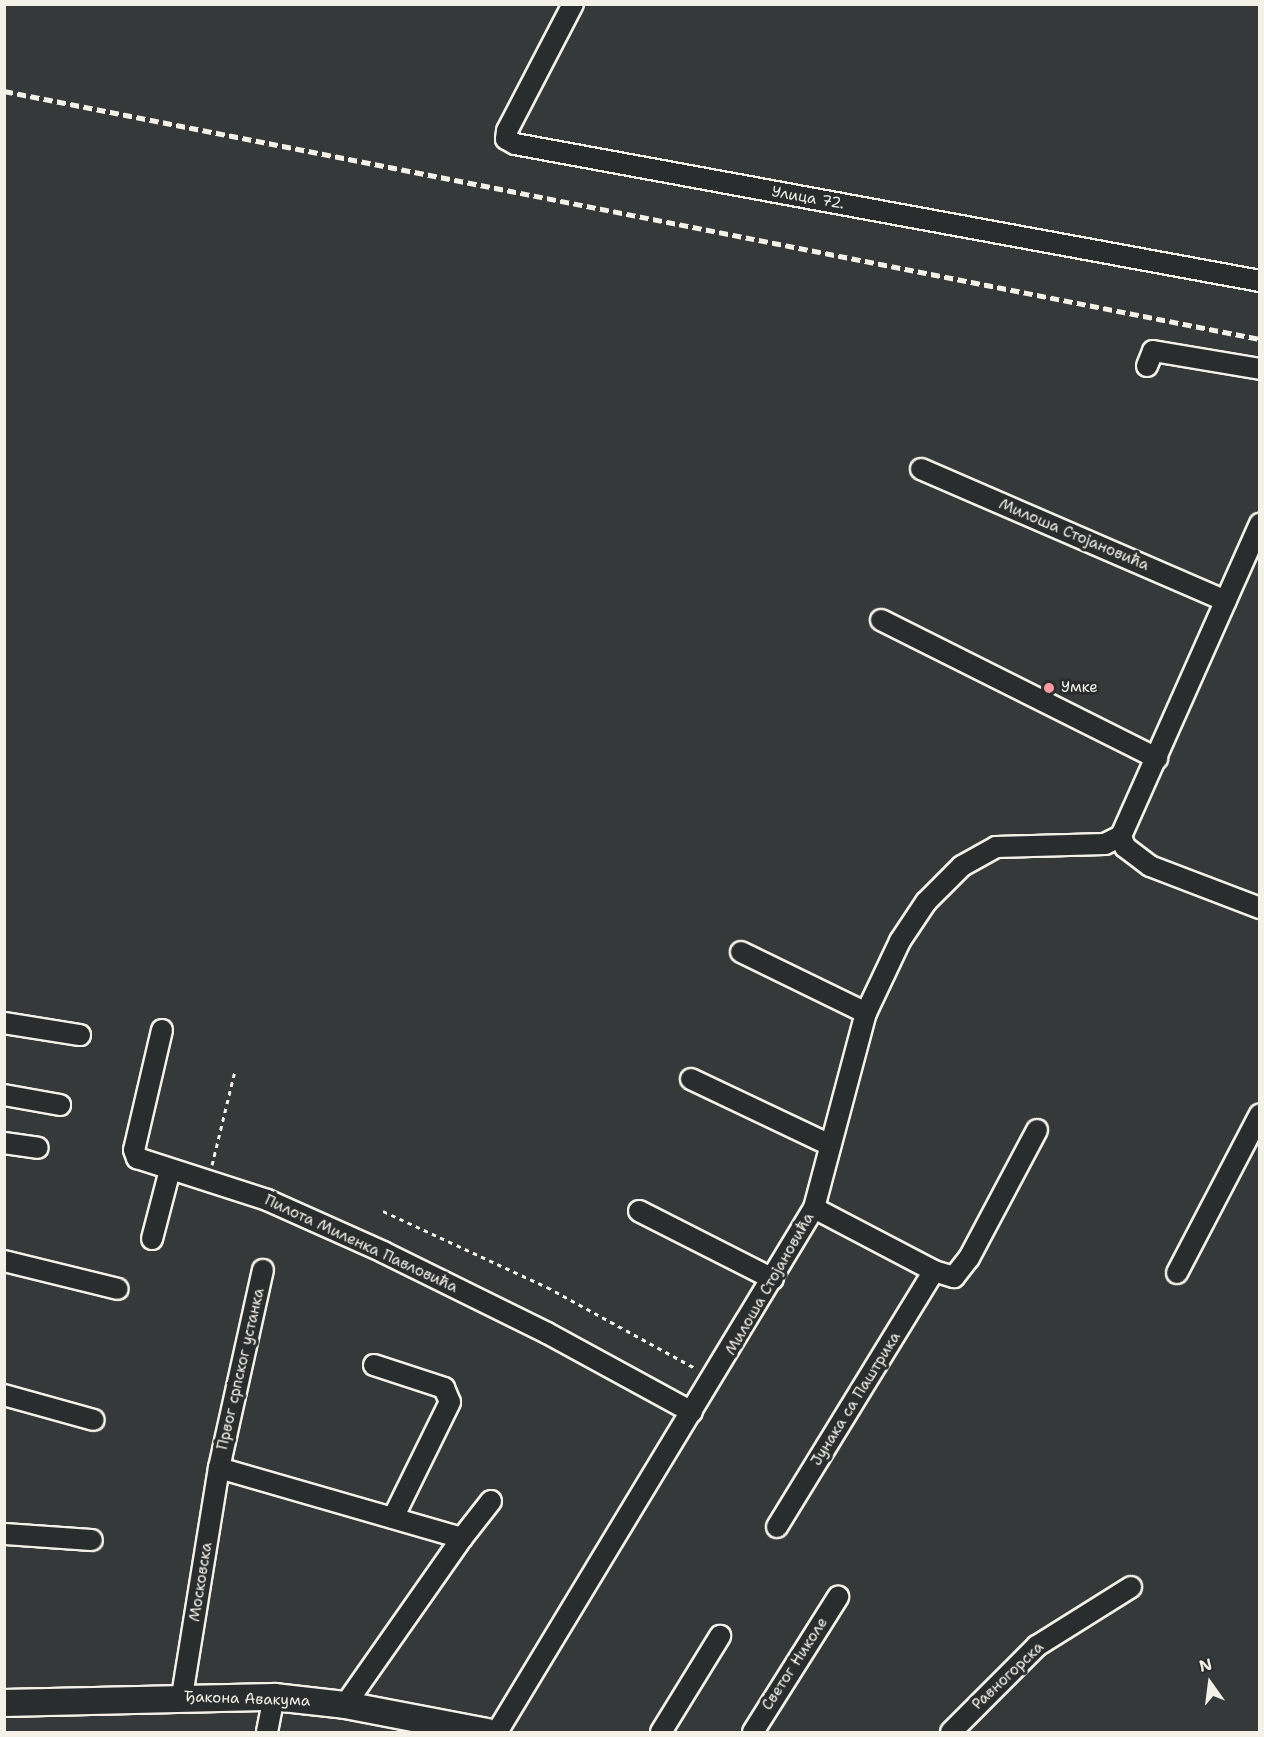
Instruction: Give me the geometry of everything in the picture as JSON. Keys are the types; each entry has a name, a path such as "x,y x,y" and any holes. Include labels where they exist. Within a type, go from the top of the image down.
{"main road":[{"name":"Ђакона Авакума","path":"4,1703 182,1696 274,1697 345,1705 487,1732"}],"street":[{"name":"Улица 72.","path":"573,4 507,131 506,139 515,144 1260,281"},
{"path":"1147,366 1153,351 1260,369"},
{"name":"Милоша Стојановића","path":"921,469 1226,601"},
{"path":"1260,524 1121,836 1125,847 1150,866 1260,908"},
{"path":"881,620 1157,758"},
{"name":"Милоша Стојановића","path":"497,1732 714,1378 814,1208 866,1013 900,940 926,902 962,866 996,847 1105,844 1121,836"},
{"path":"741,952 866,1013"},
{"path":"4,1023 80,1035"},
{"name":"Пилота Миленка Павловића","path":"162,1030 134,1150 137,1158 267,1200 382,1252 547,1333 692,1413"},
{"path":"691,1079 830,1145"},
{"path":"4,1095 60,1105"},
{"path":"1177,1273 1260,1114"},
{"path":"814,1208 934,1271 954,1277 969,1258 1037,1130"},
{"path":"4,1143 38,1148"},
{"path":"152,1239 170,1170"},
{"path":"639,1211 773,1279"},
{"path":"4,1261 118,1289"},
{"name":"Првог српског устанка","path":"263,1270 219,1468 462,1538"},
{"name":"Јунака са Паштрика","path":"777,1527 934,1271"},
{"path":"374,1365 444,1388 450,1402 393,1518"},
{"path":"4,1395 94,1420"},
{"name":"Московска","path":"182,1696 219,1468"},
{"path":"345,1705 462,1538 491,1501"},
{"path":"4,1534 92,1540"},
{"name":"Равногорска","path":"951,1732 1037,1646 1131,1587"},
{"name":"Светог Николе","path":"753,1732 838,1597"},
{"path":"661,1732 720,1636"},
{"path":"267,1732 274,1697"}],"path":[{"path":"208,1181 235,1071"},
{"path":"383,1211 547,1287 714,1378"}],"railway":[{"path":"4,91 1260,339"}],"place":[{"name":"Умке","path":"1049,688"}]}
